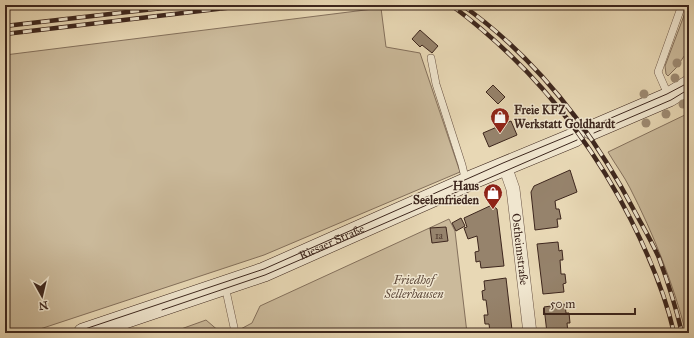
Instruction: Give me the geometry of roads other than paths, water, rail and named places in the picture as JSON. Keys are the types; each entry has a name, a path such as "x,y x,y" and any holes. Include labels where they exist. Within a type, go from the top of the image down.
{"main road":[{"path":"592,130 669,97 688,86"},
{"name":"Riesaer Straße","path":"92,332 264,272 466,182 575,138"}],"street":[{"name":"Ostheimstraße","path":"505,166 513,189 530,333"}],"lane":[{"path":"669,97 658,72 682,5"},
{"path":"431,58 436,84 466,182"},
{"path":"225,286 234,332"}],"tram line":[{"path":"590,127 667,94 684,85 689,80"},
{"path":"594,133 671,100 689,89"},
{"path":"73,333 264,269 503,163 573,134"},
{"path":"162,310 265,275 577,140"}],"railway":[{"path":"5,26 189,5"},
{"path":"5,34 251,5"},
{"path":"451,5 506,51 530,76 554,102 596,159 631,220 644,247 661,289 674,333"},
{"path":"462,5 515,48 539,73 582,125 601,153 619,182 659,258 672,295 682,333"}],"place":[{"name":"Freie KFZ Werkstatt Goldhardt","path":"500,134"},
{"name":"Haus Seelenfrieden","path":"493,210"}],"park label":[{"name":"Friedhof Sellerhausen","path":"414,287"}]}
